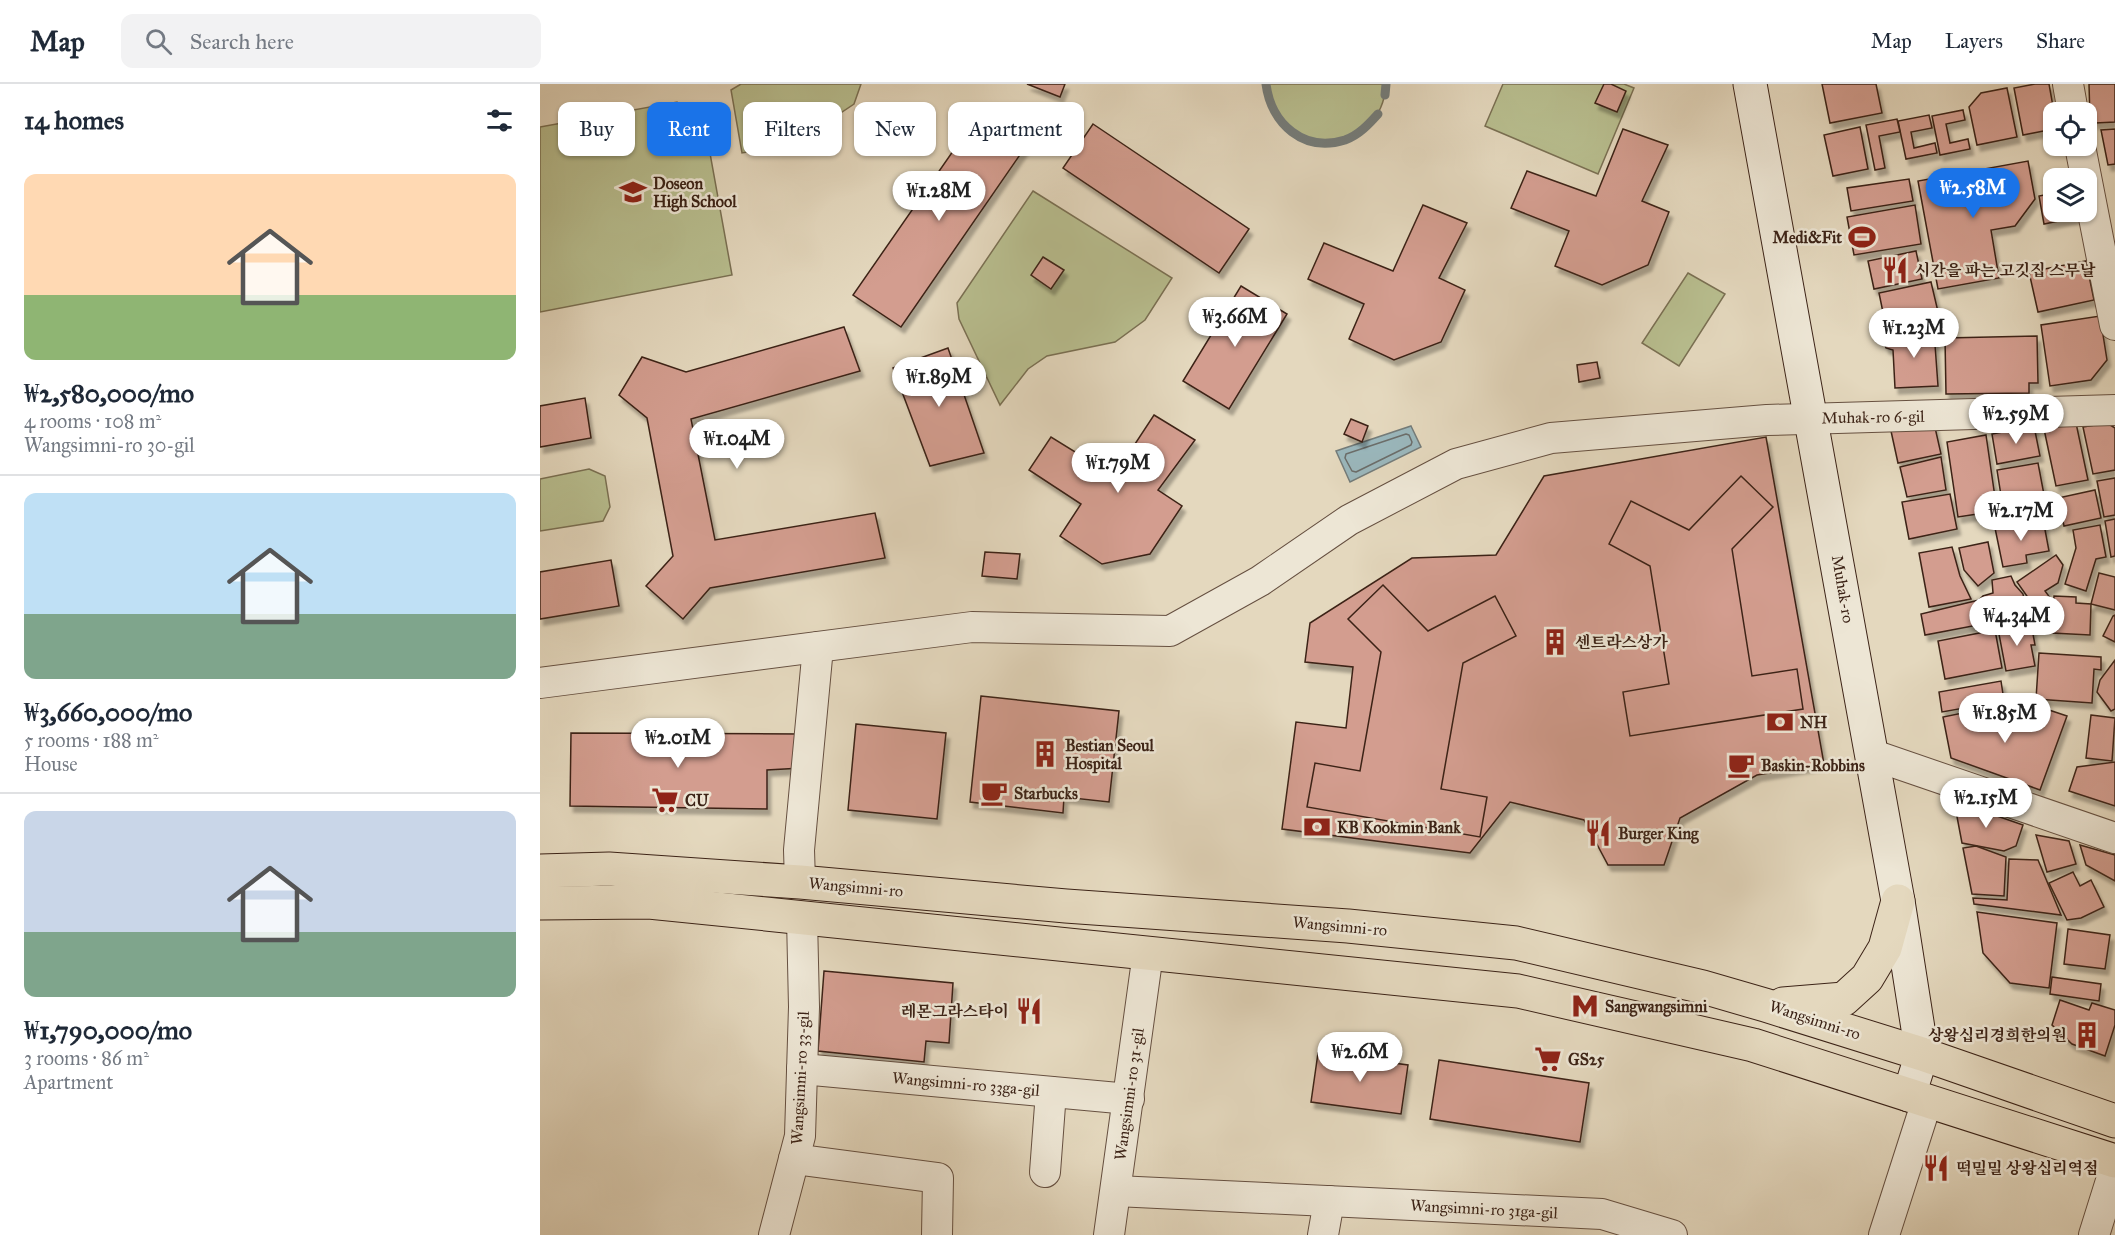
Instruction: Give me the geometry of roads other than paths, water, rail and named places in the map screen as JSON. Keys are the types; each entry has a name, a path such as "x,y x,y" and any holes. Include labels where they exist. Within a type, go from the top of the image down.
{"main road":[{"name":"Muhak-ro","path":"1750,84 1898,901 1922,1054 1918,1098"},
{"name":"Wangsimni-ro","path":"540,871 609,869 800,882 1112,909 1348,926 1516,943 1682,982 1765,1005 1922,1054 2115,1121"},
{"path":"1765,1005 1804,1004 1844,999 1866,978 1885,948 1898,901"},
{"path":"540,903 649,902 1518,991 1753,1045 2115,1161"},
{"path":"1108,949 1112,909"},
{"path":"1671,1025 1682,982"}],"street":[{"path":"2068,84 2071,102"},
{"path":"2085,156 2102,187 2115,325"},
{"name":"Muhak-ro 6-gil","path":"540,683 972,627 1170,631 1260,581 1349,520 1456,464 1562,437 1767,420 2115,410"},
{"path":"800,882 799,850 818,647"},
{"path":"1873,755 2115,838"},
{"name":"Wangsimni-ro 33-gil","path":"774,1235 800,1136 804,1007 802,918"},
{"name":"Wangsimni-ro 31-gil","path":"1109,1235 1148,953"},
{"name":"Wangsimni-ro 33ga-gil","path":"802,1069 1051,1092 1045,1172"},
{"path":"1051,1092 1129,1099"},
{"path":"1884,1235 1918,1098"},
{"path":"794,1159 938,1178 937,1235"},
{"path":"2094,1235 2115,1168"},
{"name":"Wangsimni-ro 31ga-gil","path":"1116,1191 1329,1201 1567,1224 1602,1214 1672,1235"},
{"path":"1323,1235 1329,1201"}],"water":[{"path":"1411,426 1421,447 1350,482 1336,451"}],"waterway":[{"path":"1266,84 1269,98 1282,123 1303,139 1330,143 1345,140 1363,129 1378,114"},
{"path":"1385,95 1386,84"}],"place":[{"name":"Doseon High School","path":"633,192"},
{"name":"Medi&Fit","path":"1862,237"},
{"name":"시간을 파는 고깃집 스무날","path":"1895,270"},
{"name":"센트라스상가","path":"1555,642"},
{"name":"NH","path":"1780,722"},
{"name":"Bestian Seoul Hospital","path":"1045,754"},
{"name":"Baskin-Robbins","path":"1741,765"},
{"name":"Starbucks","path":"994,793"},
{"name":"CU","path":"665,800"},
{"name":"KB Kookmin Bank","path":"1317,827"},
{"name":"Burger King","path":"1598,833"},
{"name":"Sangwangsimni","path":"1585,1006"},
{"name":"레몬그라스타이","path":"1029,1011"},
{"name":"상왕십리경희한의원","path":"2087,1035"},
{"name":"GS25","path":"1548,1059"},
{"name":"떡밀밀 상왕십리역점","path":"1936,1168"}]}
